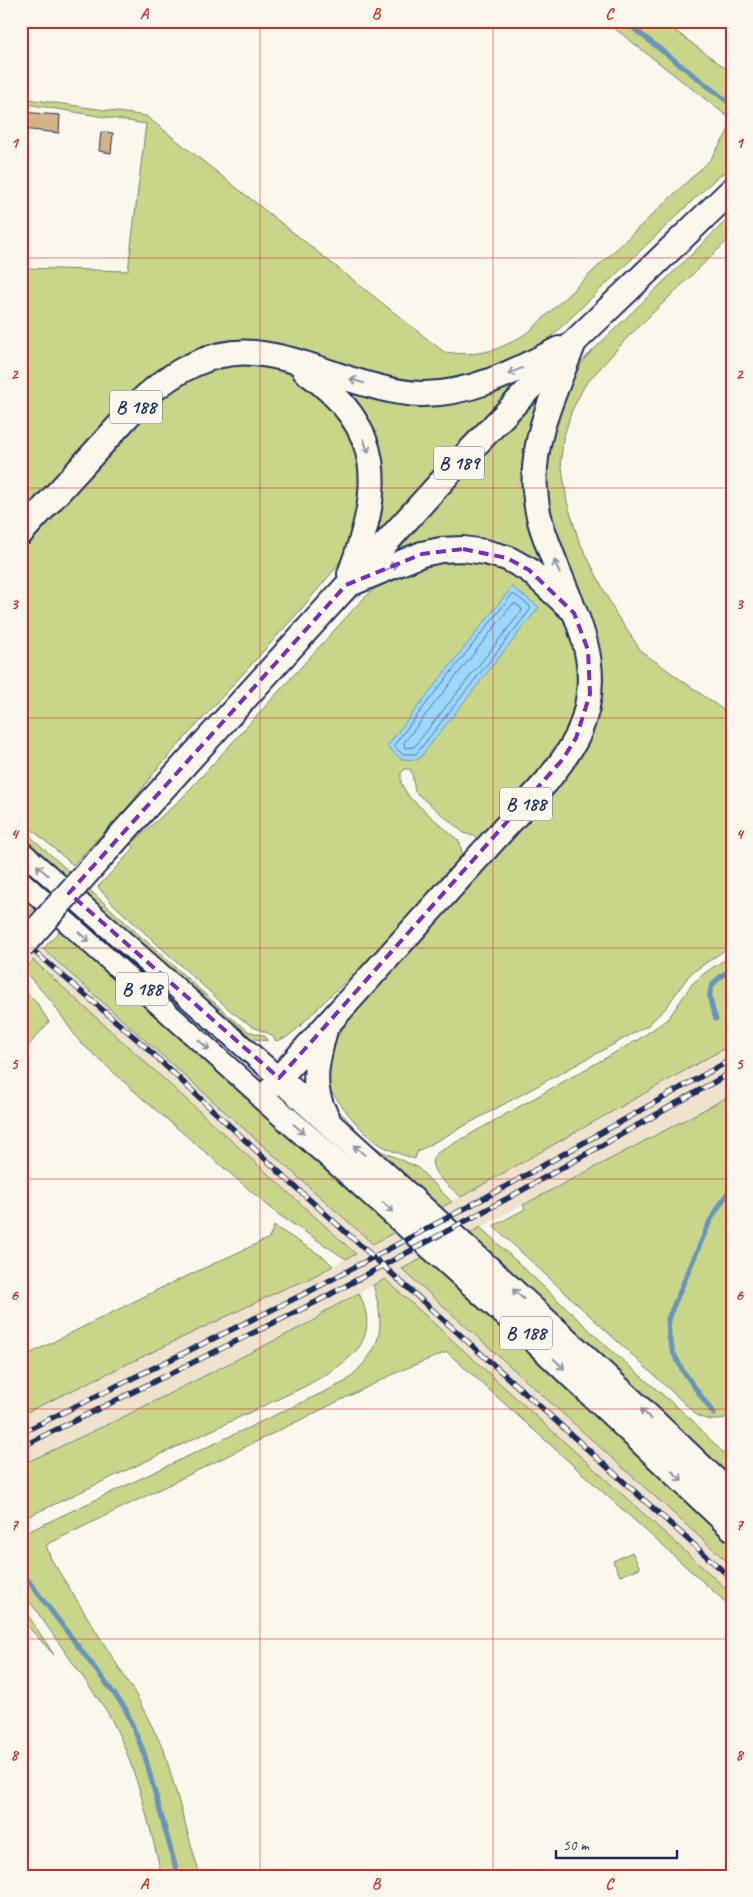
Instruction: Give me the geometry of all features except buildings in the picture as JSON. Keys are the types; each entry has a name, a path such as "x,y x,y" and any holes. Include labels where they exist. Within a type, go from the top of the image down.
{"highway":[{"name":"B 189","path":"346,586 462,459 574,342 732,190"},
{"path":"289,360 374,386 418,394 437,394 477,386 517,370 574,342"},
{"path":"574,342 548,405 539,434 535,460 535,489 542,532 574,613"},
{"name":"B 188","path":"21,533 145,397 180,370 211,358 252,352 289,360 324,385 342,402 356,421 370,458 373,477 369,514 346,586 21,947"},
{"name":"B 188","path":"346,586 422,554 441,550 463,549 507,558 529,570 574,613 588,650 591,674 590,694 585,715 576,738 547,781 279,1078 539,1313 732,1496"},
{"path":"327,1026 316,1063 315,1090 322,1111 333,1128"},
{"name":"B 188","path":"262,1097 536,1342 732,1528"}],"main road":[{"name":"B 188","path":"21,851 279,1078 262,1097 21,881"}],"highlighted area":[{"path":"463,549 507,558 529,570 574,613 588,650 590,694 576,738 563,759 279,1078 69,893 346,585 422,554"}],"shaded area":[{"path":"21,928 373,1244 573,1135 732,1044 732,1095 403,1269 732,1566 732,1594 385,1279 322,1313 315,1320 119,1419 21,1465 21,1415 288,1287 305,1281 356,1253 21,951"}],"green space":[{"path":"605,21 662,21 732,73 732,120"},
{"path":"21,98 146,116 444,352 469,354 500,348 531,330 710,160 726,135 732,120 732,167 715,179 552,336 532,352 495,373 417,386 224,343 199,349 164,368 21,519 21,268 128,271 146,124 21,103"},
{"path":"732,215 732,236 627,338 585,385 572,410 563,439 561,461 567,502 579,541 616,614 642,652 732,716 732,945 690,974 665,1009 647,1026 422,1149 417,1152 415,1159 391,1151 364,1131 328,1088 327,1052 372,989 595,720 600,700 602,673 598,646 587,612 555,548 541,465 566,387 586,357"},
{"path":"239,365 257,365 294,375 310,384 347,421 366,490 347,550 335,569 296,615 157,769 113,828 110,826 73,865 21,820 21,547 124,432 171,388 207,370"},
{"path":"529,374 364,552 379,511 332,379 358,390"},
{"path":"550,380 533,426 554,577 497,548 377,569"},
{"path":"463,557 519,573 561,614 570,629 575,646 580,681 571,721 551,760 482,839 464,833 415,792 410,769 405,769 401,773 401,783 409,797 460,842 461,862 384,946 297,1029 287,1037 276,1041 270,1034 253,1027 232,1012 114,905 98,887 134,848 131,844 182,798 360,602 376,587 405,569"},
{"path":"21,828 228,1015 248,1031 265,1036 267,1041 250,1038 225,1018 21,835"},
{"path":"21,892 37,906 21,923"},
{"path":"61,929 399,1230 373,1244 43,949"},
{"path":"732,955 732,1044 461,1197 439,1177 433,1165 433,1159 437,1153 639,1039 668,1019 692,984"},
{"path":"33,960 356,1254 346,1259 279,1215 143,1099 79,1041 51,1001 24,971"},
{"path":"21,987 37,1003 49,1022 21,1054"},
{"path":"732,1095 732,1413 720,1420 711,1420 698,1416 493,1226 525,1209 523,1205"},
{"path":"330,1101 364,1138 381,1151 417,1167 452,1202 438,1209 341,1122"},
{"path":"274,1226 325,1258 333,1266 21,1415 21,1358 159,1289 269,1238"},
{"path":"480,1227 613,1352 692,1420 732,1462 732,1482 467,1235"},
{"path":"425,1257 572,1392 732,1545 732,1566 402,1269"},
{"path":"385,1279 732,1594 732,1608 447,1352 402,1370 46,1545 51,1559 136,1695 164,1750 200,1876 162,1876 140,1791 116,1729 106,1710 21,1589 21,1535 345,1382 367,1360 378,1339 380,1315 373,1285"},
{"path":"359,1293 365,1311 367,1326 363,1339 356,1351 334,1370 306,1386 21,1520 21,1465 119,1419 315,1320 322,1313"},
{"path":"632,1552 640,1568 620,1576 613,1561"},
{"path":"21,1609 26,1612 54,1655 21,1619"}],"water":[{"path":"512,587 539,607 418,760 401,759 387,746"}],"waterway":[{"path":"624,21 732,105"},
{"path":"716,1019 710,990 717,979 732,969"},
{"path":"714,1414 683,1371 673,1352 669,1337 668,1319 710,1221 732,1186"},
{"path":"21,1571 125,1708 144,1753 178,1876"}],"railway":[{"path":"21,940 140,1042 291,1183 732,1579"},
{"path":"21,1433 310,1291 503,1188 732,1059"},
{"path":"21,1447 316,1302 510,1197 732,1072"}]}
